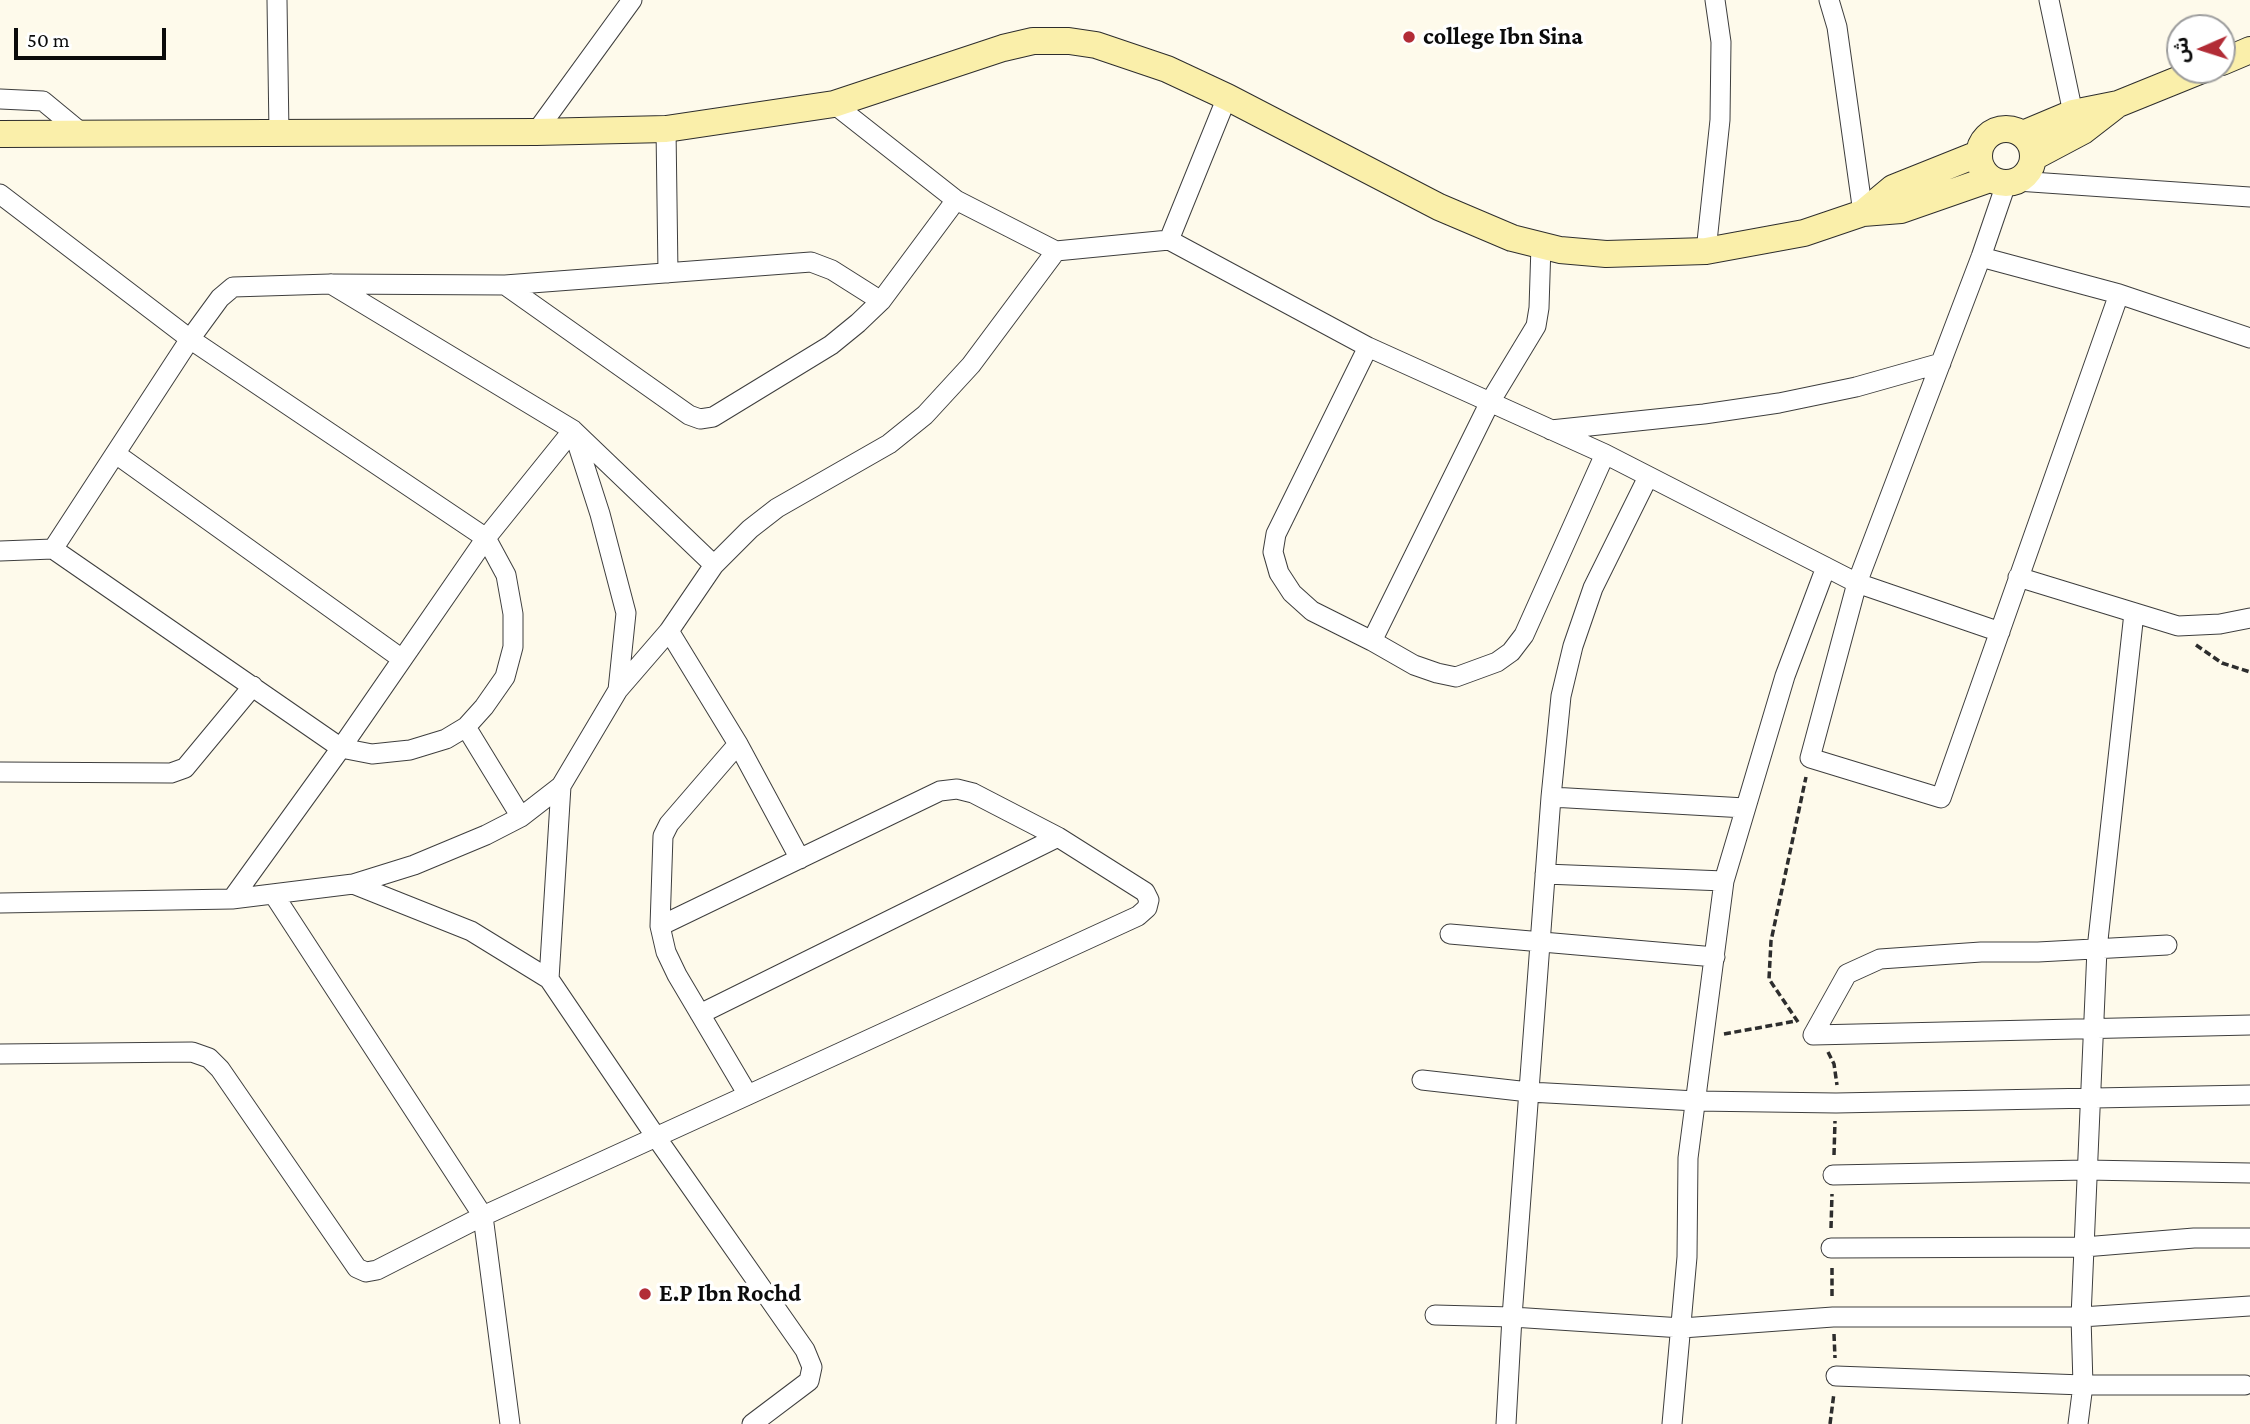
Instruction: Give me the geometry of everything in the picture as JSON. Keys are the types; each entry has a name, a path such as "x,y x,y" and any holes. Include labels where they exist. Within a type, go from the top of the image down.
{"main road":[{"path":"0,134 666,129 834,104 1003,48 1033,41 1069,41 1096,45 1167,69 1227,97 1438,207 1513,238 1560,250 1606,254 1706,251 1804,233 1863,213 1901,210 2025,176 2031,167 2028,145 2014,129 1994,130 1986,136 1978,154 1981,168 2004,181"},
{"path":"2028,145 2073,113 2118,104 2167,84"},
{"path":"2028,145 2083,131 2118,104"},
{"path":"1863,213 1893,188 1978,154"}],"street":[{"path":"277,0 279,133"},
{"path":"536,132 632,0"},
{"path":"1706,251 1720,120 1721,42 1716,0"},
{"path":"1829,0 1837,27 1863,213"},
{"path":"2049,0 2073,113"},
{"path":"1169,240 1227,97"},
{"path":"0,99 43,101 83,134"},
{"path":"834,104 956,200 1056,251 1169,240 1368,347 1605,454 1857,583 2000,632"},
{"path":"666,129 668,273"},
{"path":"2119,295 1941,797 1810,758 1857,583 1981,257 2004,181 2250,197"},
{"path":"0,194 190,339 486,538 506,575 513,614 513,647 505,677 467,727 446,739 410,750 372,754 341,748 53,549 0,551"},
{"path":"505,285 689,415 700,419 713,417 831,345 881,301 956,200"},
{"path":"1372,640 1490,402 1536,326 1540,296 1541,245"},
{"path":"0,904 232,899 353,884 415,865 521,817 561,786 618,690 669,631 714,565 750,529 777,508 889,444 925,415 971,365 1056,251"},
{"path":"1981,257 2119,295 2250,338"},
{"path":"53,549 190,339 220,298 233,287 330,284 505,285 811,262 832,270 881,301"},
{"path":"330,284 573,430 714,565"},
{"path":"1368,347 1276,534 1273,552 1279,573 1292,593 1312,611 1372,640 1415,665 1456,677 1497,662 1511,652 1524,635 1605,454"},
{"path":"1549,430 1704,414 1779,403 1856,387 1941,363"},
{"path":"232,899 341,748 486,538 573,430"},
{"path":"573,430 600,514 626,613 618,690"},
{"path":"117,454 402,659"},
{"path":"1506,1424 1545,874 1561,696 1573,646 1593,588 1648,477"},
{"path":"1672,1424 1687,1257 1688,1158 1724,881 1785,676 1826,567"},
{"path":"2018,578 2178,626 2209,626 2250,618"},
{"path":"2078,1424 2083,1385 2081,1317 2097,948 2134,613"},
{"path":"669,631 738,744 800,859"},
{"path":"0,772 171,773 186,768 253,686"},
{"path":"467,727 521,817"},
{"path":"738,744 669,824 663,836 660,926 666,952 677,975 748,1095"},
{"path":"549,979 561,786"},
{"path":"0,1054 192,1052 209,1058 220,1069 357,1268 366,1272 377,1270 483,1216 1125,922 1147,908 1149,900 1146,892 1058,837 974,793 957,789 940,792 660,926"},
{"path":"1551,797 1745,807"},
{"path":"700,1014 1058,837"},
{"path":"1545,874 1724,881"},
{"path":"353,884 471,931 549,979 805,1350 812,1367 809,1381 752,1424"},
{"path":"274,895 483,1216 510,1424"},
{"path":"1450,934 1715,957"},
{"path":"2167,945 1880,959 1847,974 1813,1035 2250,1025"},
{"path":"1422,1080 1529,1092 1696,1101 1836,1103 2250,1096"},
{"path":"1833,1175 2086,1171 2250,1173"},
{"path":"1832,1248 2084,1247 2194,1238 2250,1238"},
{"path":"1435,1315 1682,1328 1833,1317 2081,1317 2250,1306"},
{"path":"1836,1376 2083,1385 2245,1385"}],"path":[{"path":"2178,626 2203,651 2222,663 2250,672"},
{"path":"1705,1037 1797,1021"}],"place":[{"name":"college Ibn Sina","path":"1409,37"},
{"name":"E.P Ibn Rochd","path":"645,1294"}]}
